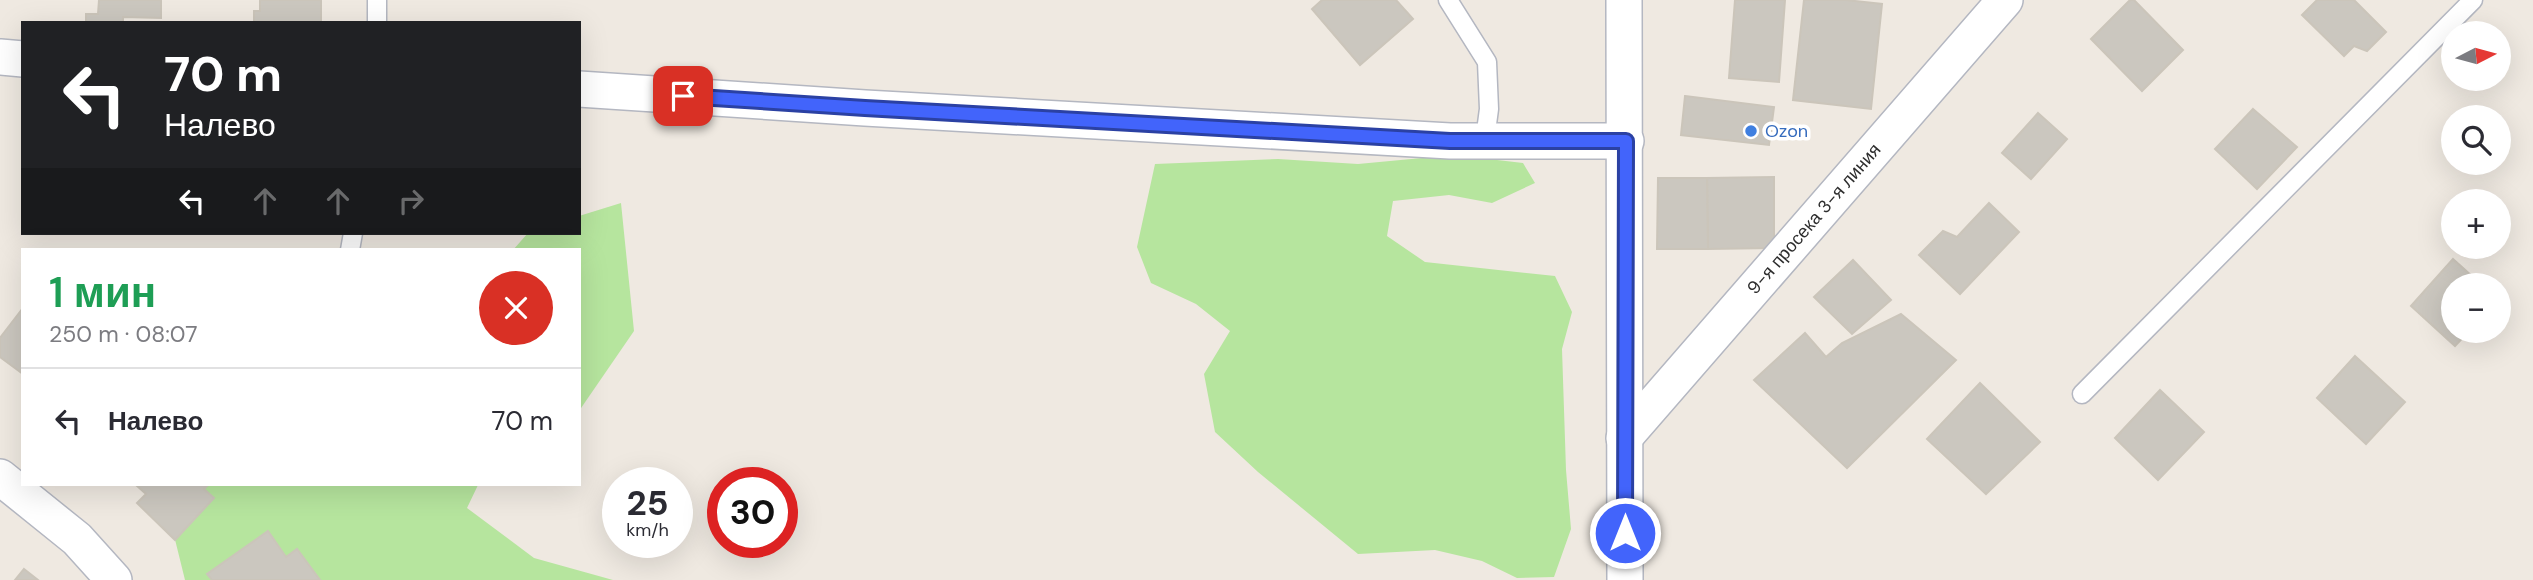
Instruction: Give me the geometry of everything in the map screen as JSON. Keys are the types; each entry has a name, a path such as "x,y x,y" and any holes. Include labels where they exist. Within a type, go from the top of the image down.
{"street":[{"path":"1624,0 1625,580"},
{"name":"9-я просека 3-я линия","path":"1624,438 2004,0"},
{"path":"0,57 21,58"},
{"path":"581,89 893,110 1450,141 1626,141"},
{"path":"0,477 77,538 114,580"}],"lane":[{"path":"377,0 377,21"},
{"path":"1448,0 1487,62 1489,109 1485,139"},
{"path":"2082,394 2473,0"}],"green space":[{"path":"1454,155 1523,163 1535,183 1492,203 1449,195 1393,201 1387,236 1425,262 1555,276 1572,312 1562,349 1571,529 1554,577 1517,578 1482,561 1435,550 1358,554 1258,472 1215,432 1204,374 1230,331 1196,304 1151,283 1137,247 1155,164 1278,159 1358,164"},
{"path":"621,203 634,331 581,408 581,248 515,248 526,235 581,235 581,215"},
{"path":"166,486 478,486 467,508 534,558 613,580 185,580 165,499"}],"building":[{"path":"99,0 161,0 161,18 123,17 123,21 86,21 86,14 98,14"},
{"path":"260,0 321,0 321,21 254,21 254,11 260,11"},
{"path":"1322,0 1396,0 1413,19 1360,65 1312,9"},
{"path":"1735,0 1785,0 1779,82 1729,78"},
{"path":"1804,0 1846,0 1882,4 1871,109 1793,100"},
{"path":"2130,0 2134,0 2183,50 2142,91 2091,39"},
{"path":"2317,0 2354,0 2386,32 2367,51 2354,46 2344,56 2302,15"},
{"path":"1685,96 1774,107 1769,145 1681,135"},
{"path":"2253,109 2297,147 2257,189 2215,149"},
{"path":"2038,113 2067,139 2031,179 2002,153"},
{"path":"1774,177 1774,248 1708,249 1707,178"},
{"path":"1658,178 1707,178 1708,249 1657,249"},
{"path":"1989,203 2019,232 1960,294 1919,255 1943,231 1957,237"},
{"path":"2453,259 2469,273 2441,273 2441,333 2411,306"},
{"path":"1853,260 1891,300 1852,334 1814,297"},
{"path":"21,311 21,373 0,357 0,338"},
{"path":"1901,314 1956,360 1847,468 1754,380 1805,333 1826,357 1842,343"},
{"path":"2355,356 2405,402 2366,444 2317,398"},
{"path":"1980,383 2040,442 1986,494 1927,439"},
{"path":"2160,390 2204,432 2158,480 2115,438"},
{"path":"137,486 207,486 204,489 214,498 175,540 137,503 146,494"},
{"path":"268,531 286,557 297,549 320,580 212,580 207,574"},
{"path":"24,569 38,580 15,580"}],"place":[{"name":"Ozon","path":"1751,131"}],"route":[{"path":"683,96 1450,141 1626,141 1625,533"}]}
